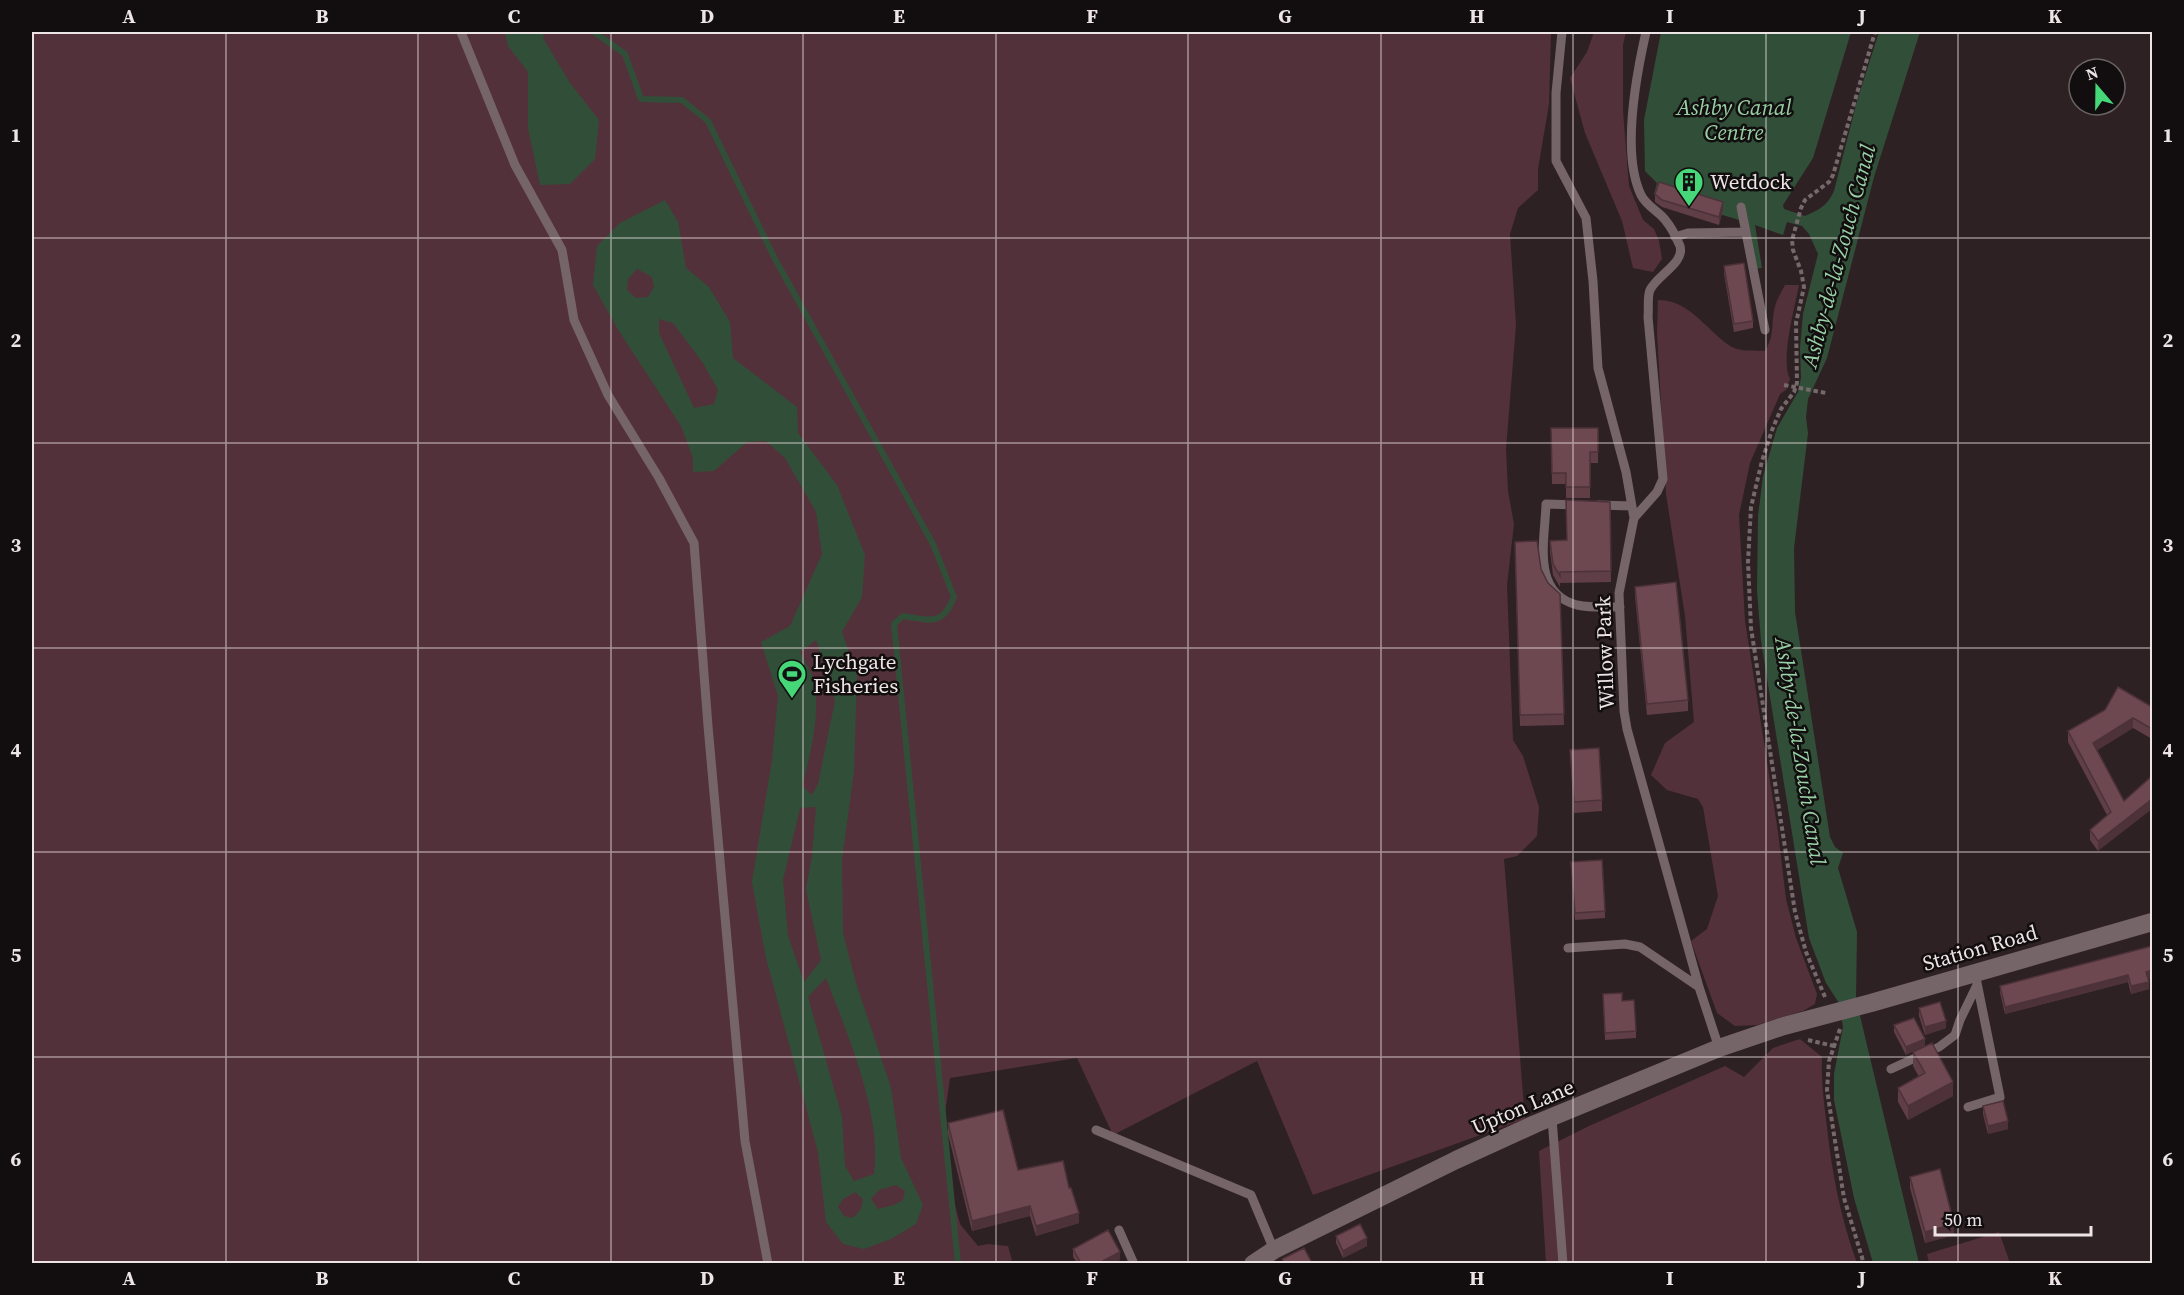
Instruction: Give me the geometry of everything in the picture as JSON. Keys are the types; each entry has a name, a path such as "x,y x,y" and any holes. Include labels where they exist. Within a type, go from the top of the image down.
{"street":[{"name":"Station Road","path":"1830,1013 1976,979 2152,922"},
{"name":"Upton Lane","path":"1253,1263 1274,1250 1456,1160 1535,1124 1719,1048 1830,1013"}],"lane":[{"path":"461,32 515,165 562,250 578,331 608,395 659,478 694,543 716,830 745,1141 768,1263"},
{"path":"1562,32 1556,93 1556,161 1586,218 1593,281 1598,368 1626,472 1634,518"},
{"path":"1634,518 1657,492 1662,479 1649,308 1650,290 1679,257 1680,247 1666,221 1648,206 1641,194 1634,166 1631,132 1637,71 1646,32"},
{"path":"1741,207 1765,330"},
{"path":"1675,237 1688,233 1746,232"},
{"path":"1620,607 1577,605 1566,601 1554,592 1546,578 1545,570 1546,504 1632,506"},
{"name":"Willow Park","path":"1634,518 1619,593 1623,711 1699,987 1719,1048"},
{"path":"1568,948 1626,944 1640,947 1699,987"},
{"path":"1891,1069 1939,1047 1955,1035 1976,979"},
{"path":"1968,1107 2000,1097 1976,979"},
{"path":"1552,1118 1563,1263"},
{"path":"1096,1130 1251,1195 1274,1250"},
{"path":"1119,1230 1134,1263"}],"path":[{"path":"1864,1263 1844,1198 1827,1090 1829,1061 1840,1028 1830,1013 1806,952 1795,912 1751,628 1749,573 1751,507 1762,461 1781,409 1794,392 1797,383 1796,323 1804,287 1792,240 1805,200 1829,182 1833,174 1875,32"},
{"path":"1784,384 1826,393"}],"shaded area":[{"path":"32,32 1551,32 1549,104 1538,169 1538,190 1518,208 1510,234 1516,325 1506,449 1508,491 1514,524 1507,585 1513,740 1523,756 1539,807 1537,836 1517,856 1504,859 1525,1119 1313,1195 1257,1061 1113,1135 1077,1058 950,1078 944,1121 951,1190 960,1224 978,1246 988,1244 1008,1246 1012,1260 1006,1263 32,1263"},
{"path":"1594,32 1626,32 1623,45 1623,111 1629,186 1643,220 1654,229 1659,241 1662,259 1653,272 1633,268 1622,221 1585,133 1570,78 1587,52"},
{"path":"1785,285 1799,285 1787,347 1787,370 1790,379 1786,390 1780,394 1750,463 1739,515 1745,621 1778,832 1786,899 1796,938 1817,994 1815,1004 1803,1011 1757,1025 1735,1026 1717,1013 1691,941 1707,929 1718,896 1703,807 1698,799 1667,790 1651,775 1665,743 1694,722 1685,616 1666,494 1657,332 1658,300 1680,305 1735,349 1765,351 1771,339 1776,303"},
{"path":"1800,1039 1822,1057 1823,1092 1832,1162 1842,1213 1857,1263 1546,1263 1539,1151 1589,1126 1725,1066 1744,1077 1773,1048"},
{"path":"1999,1232 2010,1263 1929,1263 1927,1254"}],"water":[{"path":"505,32 545,32 543,38 570,83 599,120 595,159 570,184 540,185 528,128 528,72 508,46"},
{"path":"1661,32 1851,32 1813,158 1783,205 1784,209 1805,216 1815,212 1829,200 1834,191 1857,101 1879,32 1920,32 1874,177 1827,358 1808,399 1806,417 1808,433 1794,548 1795,612 1830,837 1835,847 1843,853 1838,868 1857,932 1856,999 1919,1263 1873,1263 1854,1198 1834,1100 1834,1074 1843,1027 1839,1003 1826,983 1809,938 1761,641 1757,591 1758,516 1763,476 1777,428 1798,392 1801,378 1800,348 1803,314 1818,254 1809,234 1802,226 1787,222 1783,235 1755,225 1762,268 1751,269 1739,220 1654,194 1657,183 1645,171 1644,120"},
{"path":"665,200 678,222 686,268 709,287 730,322 733,358 797,407 798,433 837,485 865,555 862,597 842,632 857,675 854,771 842,860 843,933 856,983 891,1088 901,1158 923,1205 916,1224 891,1239 864,1249 843,1244 826,1222 818,1152 766,958 752,882 772,760 778,696 761,642 790,626 822,554 816,512 785,458 766,441 747,442 714,471 693,472 693,458 681,426 617,328 593,285 597,246 620,223","holes":["637,269 652,277 654,287 648,297 636,298 627,290 628,279","659,319 673,323 703,363 718,390 714,404 694,408 659,333","816,640 835,701 818,784 812,795 802,786 816,718 812,675 800,652","816,807 812,856 806,889 821,960 804,982 788,936 783,880 800,808","826,978 853,1049 868,1100 875,1150 874,1174 854,1181 845,1166 842,1117 808,997","896,1185 905,1191 903,1200 878,1209 871,1199 879,1190","855,1192 863,1199 861,1209 853,1218 844,1216 838,1207 843,1199"]}],"building":[{"path":"1659,182 1723,202 1719,217 1662,200 1655,194"},
{"path":"1744,263 1753,321 1734,324 1724,266"},
{"path":"1551,428 1598,428 1598,452 1590,452 1590,487 1566,487 1566,473 1552,473"},
{"path":"1566,500 1610,502 1611,571 1560,572 1560,576 1553,564 1550,541 1567,540"},
{"path":"1537,541 1541,569 1548,583 1560,594 1564,714 1520,715 1515,542"},
{"path":"1676,582 1688,700 1647,704 1635,587"},
{"path":"2118,687 2152,707 2152,729 2133,718 2093,743 2124,801 2152,776 2152,799 2098,841 2090,830 2111,812 2068,731 2105,710"},
{"path":"1599,748 1602,800 1574,802 1570,750"},
{"path":"1602,860 1605,911 1575,913 1571,862"},
{"path":"2152,946 2152,970 2146,972 2149,982 2131,986 2128,975 2005,1007 2000,986"},
{"path":"1622,993 1622,1001 1634,1000 1636,1031 1605,1033 1603,994"},
{"path":"1940,1002 1946,1021 1925,1027 1919,1008"},
{"path":"1914,1018 1925,1039 1906,1047 1894,1025"},
{"path":"1932,1043 1953,1082 1908,1106 1898,1088 1925,1073 1913,1052"},
{"path":"2003,1101 2008,1121 1988,1126 1983,1106"},
{"path":"1003,1110 1018,1170 1063,1161 1069,1188 1071,1188 1079,1213 1036,1226 1030,1206 972,1221 948,1123"},
{"path":"1940,1169 1954,1224 1925,1232 1910,1177"},
{"path":"1360,1224 1367,1238 1343,1251 1336,1236"},
{"path":"1108,1230 1120,1252 1099,1263 1081,1263 1073,1249"},
{"path":"1304,1248 1312,1263 1284,1263 1282,1259"}],"waterway":[{"path":"594,32 625,54 641,99 682,100 708,121 774,257 933,544 954,597 945,613 940,617 928,620 903,616 894,624 958,1264"}],"place":[{"name":"Wetdock","path":"1689,208"},
{"name":"Lychgate Fisheries","path":"792,700"}],"water label":[{"name":"Ashby Canal Centre","path":"1734,120"},
{"name":"Ashby-de-la-Zouch Canal","path":"1838,256"},
{"name":"Ashby-de-la-Zouch Canal","path":"1801,751"}]}
